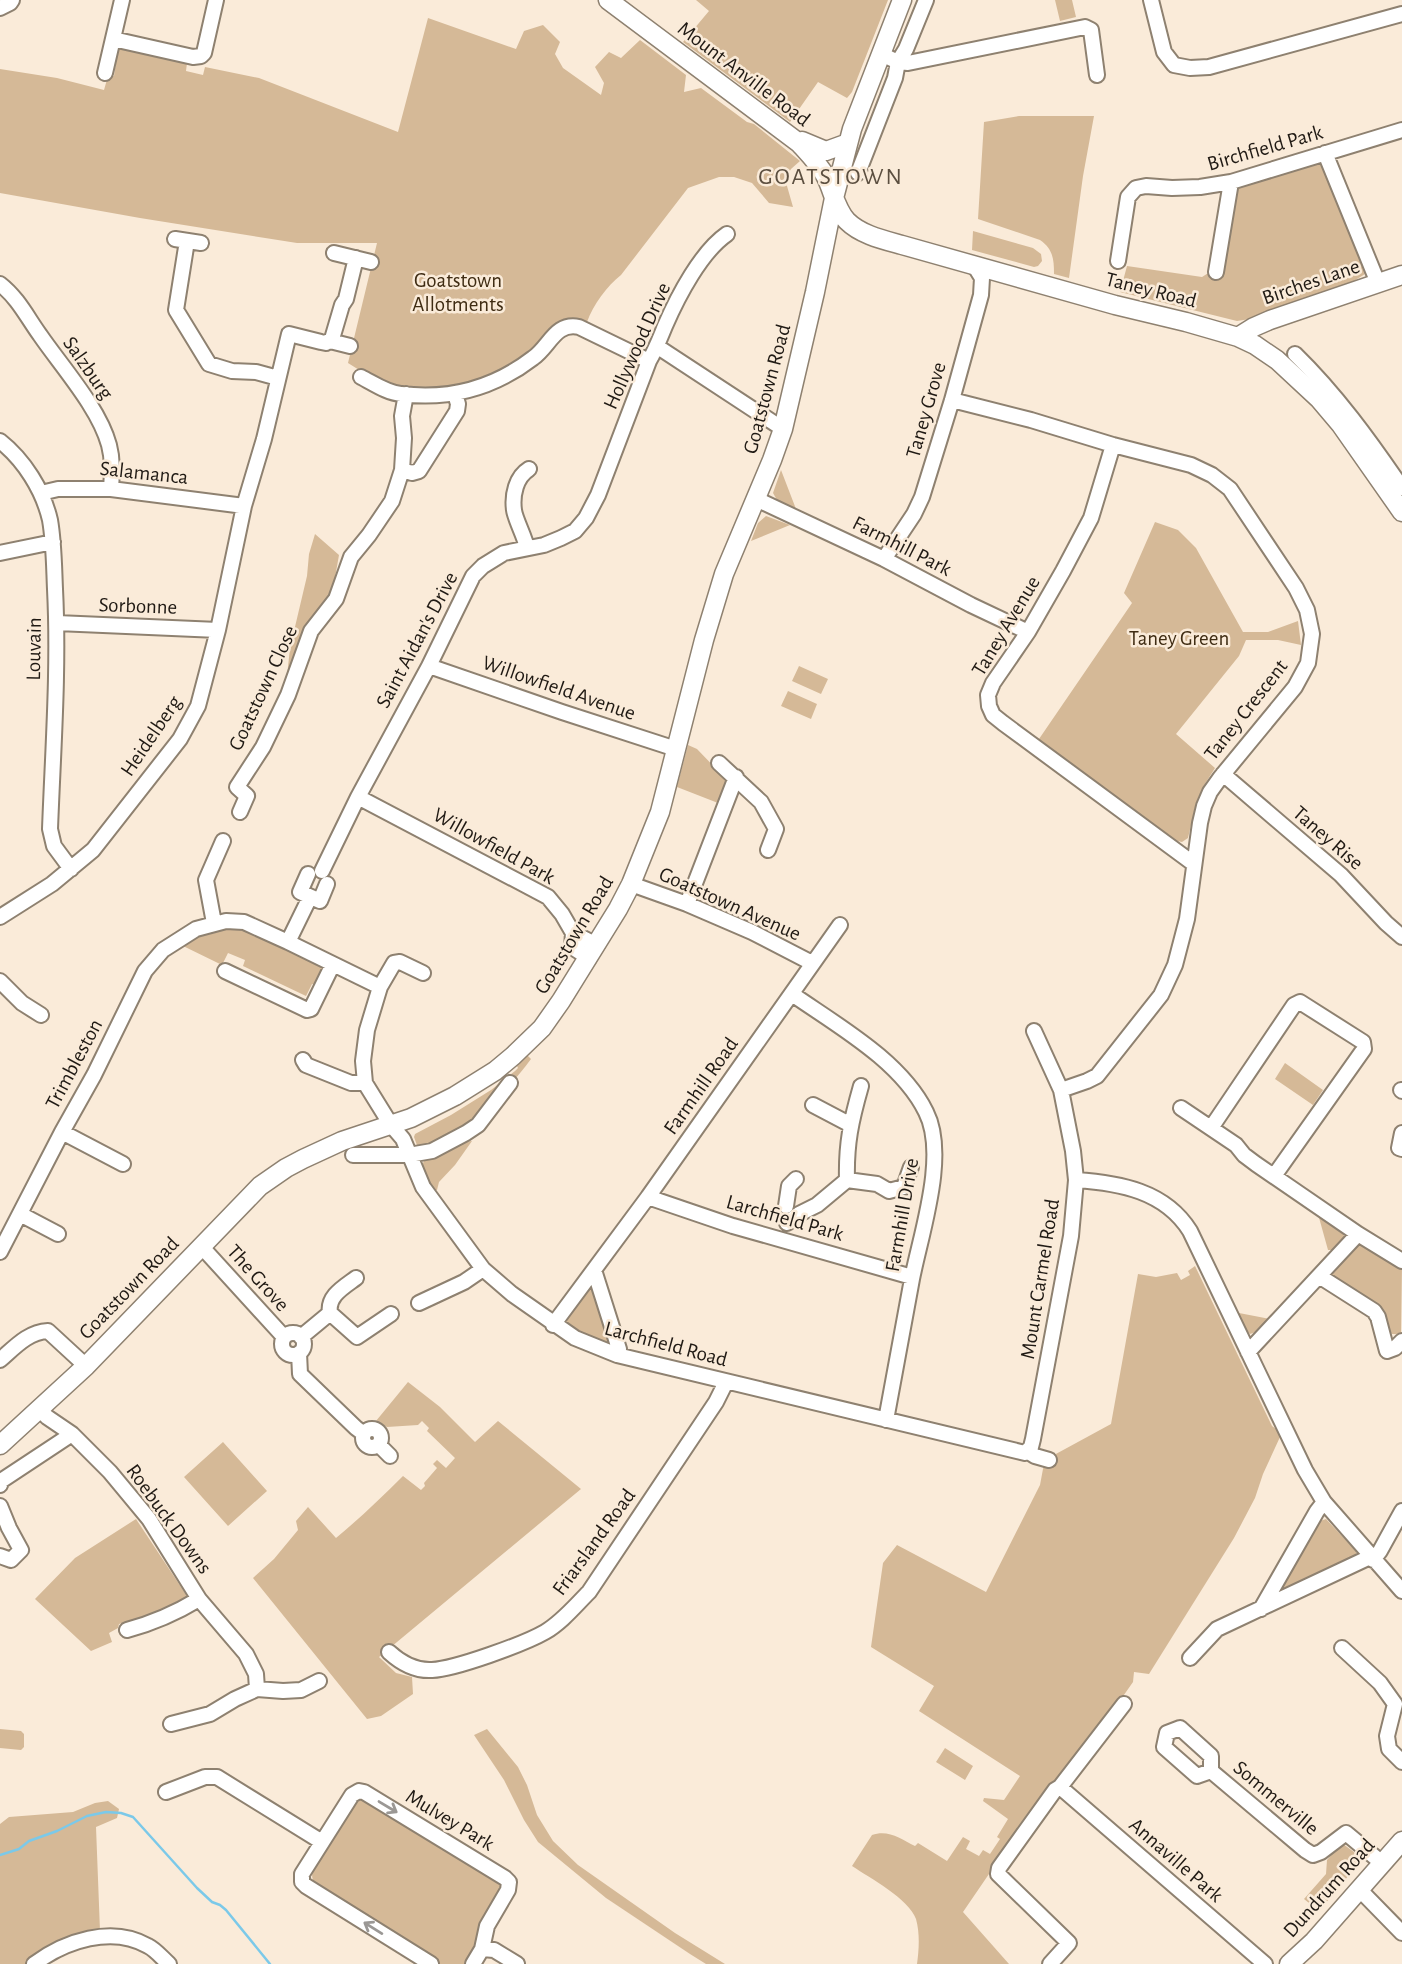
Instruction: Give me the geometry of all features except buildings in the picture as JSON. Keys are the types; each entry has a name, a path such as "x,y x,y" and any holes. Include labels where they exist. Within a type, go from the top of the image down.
{"main road":[{"name":"Mount Anville Road","path":"608,0 810,154 820,166 834,198"},
{"name":"Goatstown Road","path":"0,1445 86,1366 260,1186 286,1168 342,1142 415,1116 495,1072 542,1028 593,951 631,884 660,812 704,640 724,574 783,429 850,136 902,0"},
{"path":"789,136 826,151 850,136"},
{"name":"Taney Road","path":"834,198 846,220 882,239 1238,337 1269,354 1297,377 1341,425 1401,501"},
{"path":"825,248 846,235 882,239"},
{"name":"Birches Lane","path":"1238,337 1270,320 1402,275"},
{"path":"1269,354 1266,337 1270,320"},
{"name":"Dundrum Road","path":"1289,1964 1314,1941 1402,1841"}],"street":[{"path":"0,8 12,0"},
{"path":"105,73 122,0"},
{"path":"113,39 193,57 201,56 204,53 216,0"},
{"path":"858,173 895,78 898,62 926,0"},
{"path":"1151,0 1164,52 1174,65 1190,68 1209,67 1402,14"},
{"path":"881,54 898,62 908,63 1085,27 1091,30 1097,75"},
{"name":"Birchfield Park","path":"1118,261 1128,197 1136,187 1200,187 1231,182 1402,130"},
{"path":"850,136 873,139"},
{"path":"1325,153 1378,283"},
{"path":"1216,272 1231,182"},
{"name":"Hollywood Drive","path":"602,485 649,361 658,347 666,324 688,282 716,241 727,234"},
{"path":"188,241 176,310 206,360 214,367 256,372 278,378"},
{"path":"334,253 371,262"},
{"path":"350,346 330,341 346,299 356,258"},
{"name":"Taney Grove","path":"884,559 922,497 952,400 981,295 982,278 974,265"},
{"name":"Salzburg","path":"0,284 17,299 29,321 97,415 109,444 113,468 111,488"},
{"path":"361,377 391,391 406,394 456,394 508,375 536,356 561,328 569,325 579,327 649,361"},
{"name":"Heidelberg","path":"0,917 52,884 93,850 180,739 198,706 218,630 244,506 264,439 289,334 321,342 330,341"},
{"path":"658,347 783,429"},
{"path":"1295,355 1344,409 1401,501"},
{"name":"Goatstown Close","path":"240,812 247,796 237,787 263,747 288,695 311,631 336,599 351,557 369,536 392,501 402,470 402,415 406,394"},
{"path":"402,470 412,473 419,471 457,411 456,394"},
{"name":"Taney Crescent","path":"952,400 1191,465 1212,475 1230,489 1296,589 1307,610 1312,634 1308,663 1295,687 1210,792 1205,806 1188,919 1175,965 1161,995 1097,1076 1061,1090"},
{"name":"Louvain","path":"0,441 22,461 41,494 50,519 57,623 50,829 54,846 71,869"},
{"name":"Taney Avenue","path":"1113,444 1091,518 1028,632 993,683 988,695 989,706 993,715 1195,864"},
{"path":"527,548 514,512 516,486 523,473 529,470"},
{"name":"Saint Aidan's Drive","path":"319,876 474,576 483,566 504,554 544,545 575,531 592,509 602,485"},
{"name":"Salamanca","path":"41,494 58,489 111,488 244,506"},
{"name":"Farmhill Park","path":"756,499 884,559 1028,632"},
{"path":"0,553 53,542"},
{"name":"Sorbonne","path":"57,623 218,630"},
{"name":"Willowfield Avenue","path":"429,666 676,748"},
{"path":"719,763 761,802 776,829 768,850"},
{"name":"Taney Rise","path":"1223,774 1341,875 1402,937"},
{"path":"687,904 736,777"},
{"name":"Willowfield Park","path":"358,797 548,897 573,933 572,947 593,951"},
{"path":"214,923 206,880 223,841"},
{"path":"319,876 320,901 300,892 319,876"},
{"name":"Goatstown Avenue","path":"631,884 752,932 812,963"},
{"path":"288,942 310,897"},
{"name":"Trimbleston","path":"0,1252 94,1075 145,971 163,950 197,929 214,923 244,922 380,987"},
{"name":"Farmhill Road","path":"554,1325 840,925"},
{"path":"391,1125 365,1083 363,1061 367,1030 380,987 394,963 400,961 423,972"},
{"path":"225,971 307,1010 311,1009 333,964"},
{"path":"0,981 22,1003 41,1015"},
{"name":"Farmhill Drive","path":"792,994 893,1068 907,1082 927,1114 932,1129 934,1157 931,1192 912,1277 886,1420"},
{"path":"1211,1128 1294,1005 1300,1002 1363,1042 1364,1049 1274,1176"},
{"name":"Mount Carmel Road","path":"1026,1452 1033,1439 1061,1292 1071,1236 1076,1180 1061,1090 1034,1031"},
{"path":"303,1060 306,1065 351,1083 365,1083"},
{"path":"354,1155 409,1155 432,1151 467,1133 484,1118 510,1083"},
{"path":"847,1180 846,1150 860,1086"},
{"path":"813,1105 851,1125"},
{"path":"1181,1108 1236,1145 1244,1155 1274,1176 1402,1261"},
{"name":"Larchfield Road","path":"391,1125 403,1139 423,1187 483,1269 512,1294 575,1338 617,1355 1026,1452 1049,1460"},
{"path":"62,1132 123,1164"},
{"path":"1402,1133 1399,1148 1402,1149"},
{"path":"796,1179 789,1186 785,1214 817,1205 847,1180 877,1184 888,1191 904,1187 911,1167"},
{"path":"1076,1180 1114,1184 1153,1196 1182,1217 1305,1470 1324,1502 1402,1591"},
{"name":"Larchfield Park","path":"648,1197 733,1226 912,1277"},
{"path":"20,1214 58,1234"},
{"path":"1248,1352 1358,1234"},
{"name":"The Grove","path":"201,1246 284,1337"},
{"path":"419,1303 464,1282 483,1269"},
{"path":"594,1270 619,1349 617,1355"},
{"path":"1319,1276 1374,1311 1387,1351 1402,1341"},
{"path":"356,1278 329,1302 330,1313 352,1340 391,1314"},
{"path":"301,1337 330,1313"},
{"path":"0,1360 25,1338 40,1331 48,1331 86,1366"},
{"name":"The Grove","path":"299,1353 289,1354 284,1350 284,1337 292,1333 301,1337 303,1343 299,1353 300,1374 364,1434 365,1445 374,1448 379,1445 390,1456"},
{"path":"711,1378 709,1383 716,1402"},
{"name":"Friarsland Road","path":"389,1652 407,1666 433,1670 455,1666 544,1632 566,1616 589,1592 716,1402 726,1382"},
{"name":"Roebuck Downs","path":"40,1410 72,1434 110,1472 149,1519 200,1599 246,1654 256,1674 257,1689"},
{"path":"0,1485 1,1481 72,1434"},
{"path":"1261,1609 1324,1502"},
{"path":"0,1506 21,1550 11,1560 0,1556"},
{"path":"1190,1658 1217,1629 1372,1558 1380,1551 1402,1511"},
{"name":"Roebuck Downs","path":"127,1630 154,1622 200,1599"},
{"path":"1342,1648 1380,1683 1395,1704 1387,1736 1390,1749 1402,1762"},
{"path":"172,1724 210,1714 257,1689 301,1690 319,1681"},
{"path":"1051,1964 1069,1943 998,1874 999,1868 1055,1790 1124,1704"},
{"name":"Sommerville","path":"1211,1771 1313,1855 1346,1833 1382,1863"},
{"path":"166,1792 205,1777 217,1777 322,1842"},
{"name":"Annaville Park","path":"1060,1787 1265,1964"},
{"name":"Mulvey Park","path":"431,1964 302,1882 302,1874 322,1842 352,1795 359,1791 509,1882 509,1890 487,1926 478,1960"},
{"path":"1359,1889 1402,1933"},
{"path":"34,1964 76,1941 101,1937 124,1938 148,1946 169,1964"},
{"name":"Mulvey Park","path":"478,1960 486,1948 517,1964"}],"green space":[{"path":"696,0 888,0 852,92 847,98 818,82 790,122 683,42 709,11"},
{"path":"1055,0 1072,0 1076,17 1060,21"},
{"name":"Goatstown Allotments","path":"428,18 516,49 524,31 543,25 560,42 555,54 563,68 601,95 604,83 595,67 609,52 621,58 640,40 686,75 684,92 701,88 747,122 754,124 800,161 785,179 793,207 769,203 752,183 734,177 719,177 688,188 621,275 601,296 587,322 572,321 520,360 485,380 450,387 420,389 376,378 348,363 377,243 297,243 0,193 0,69 57,78 104,90 108,76 114,76 120,47 187,63 186,71 203,75 205,67 259,78 398,132"},
{"path":"1019,116 1094,116 1069,278 1054,274 1052,255 1040,240 978,219 984,122"},
{"path":"1320,161 1366,270 1365,274 1346,286 1237,321 1120,292 1127,266 1202,277 1213,270 1239,185"},
{"path":"973,231 1033,248 1041,254 1042,261 1034,267 972,250"},
{"path":"781,470 796,509 777,500 773,493"},
{"path":"766,516 790,525 751,541 758,523"},
{"name":"Taney Green","path":"1155,522 1178,530 1196,548 1243,632 1268,632 1298,621 1301,645 1278,640 1246,640 1239,656 1176,734 1215,768 1196,803 1188,838 1182,842 1172,840 1039,739 1132,603 1124,593"},
{"path":"315,534 339,555 333,589 305,628 287,676 290,648"},
{"path":"799,666 828,679 821,694 792,681"},
{"path":"788,691 817,704 811,719 781,706"},
{"path":"688,745 697,749 724,777 728,776 718,803 677,787"},
{"path":"229,926 243,928 299,952 298,955 325,968 318,985 312,984 306,996 243,966 245,960 228,953 222,965 179,944 199,934"},
{"path":"527,1055 531,1059 520,1073 481,1113 451,1134 418,1148 415,1134 491,1090 515,1071"},
{"path":"1285,1063 1323,1090 1313,1105 1275,1079"},
{"path":"472,1141 439,1182 437,1190 434,1190 422,1170 427,1157"},
{"path":"1318,1214 1338,1227 1345,1238 1333,1250 1328,1250"},
{"path":"1359,1244 1402,1266 1401,1334 1392,1334 1331,1280 1329,1273"},
{"path":"1195,1266 1272,1426 1280,1437 1255,1498 1234,1538 1149,1674 1134,1672 1133,1682 1070,1772 1060,1774 963,1912 1009,1964 917,1964 918,1930 912,1911 888,1890 852,1866 872,1835 878,1833 894,1836 915,1846 918,1843 947,1861 963,1837 970,1841 966,1849 979,1856 983,1850 990,1854 1008,1819 983,1801 984,1798 1004,1800 1020,1776 919,1711 934,1686 871,1647 883,1563 897,1545 986,1592 1040,1485 1048,1453 1054,1455 1111,1424 1138,1274 1156,1277 1177,1273 1181,1280 1190,1275 1188,1271"},
{"path":"591,1285 611,1342 609,1345 568,1327 566,1317"},
{"path":"1237,1314 1270,1319 1259,1331 1250,1334 1242,1327"},
{"path":"408,1382 440,1407 475,1442 498,1421 581,1489 379,1657 396,1673 412,1677 413,1694 381,1716 367,1719 253,1578 274,1559 298,1530 296,1521 308,1507 336,1538 403,1476 421,1490 437,1468 433,1464 437,1460 446,1468 455,1458 427,1431 429,1428 422,1421 418,1425 387,1427 376,1421"},
{"path":"223,1442 267,1491 228,1526 184,1477"},
{"path":"136,1519 189,1599 135,1624 129,1621 119,1624 118,1628 109,1633 112,1642 91,1651 35,1599 75,1558"},
{"path":"1326,1519 1356,1551 1357,1557 1277,1593 1317,1522"},
{"path":"0,1729 21,1731 24,1734 24,1747 21,1750 0,1748"},
{"path":"487,1729 518,1767 537,1815 553,1841 578,1865 675,1933 725,1964 706,1964 690,1954 606,1898 538,1842 504,1780 474,1735"},
{"path":"945,1748 973,1766 965,1780 936,1762"},
{"path":"359,1798 499,1881 503,1887 478,1944 466,1964 439,1964 317,1889 312,1878 313,1866 351,1805"},
{"path":"108,1801 119,1809 117,1818 96,1827 100,1931 74,1935 44,1949 26,1964 0,1964 0,1824 9,1817 73,1812"},
{"path":"1343,1844 1358,1855 1360,1862 1319,1911 1304,1899 1326,1874 1327,1860"}],"waterway":[{"path":"0,1855 19,1849 29,1841 87,1816 106,1812 133,1817 197,1888 226,1910 270,1964"}],"district":[{"name":"GOATSTOWN","path":"831,177"}]}
